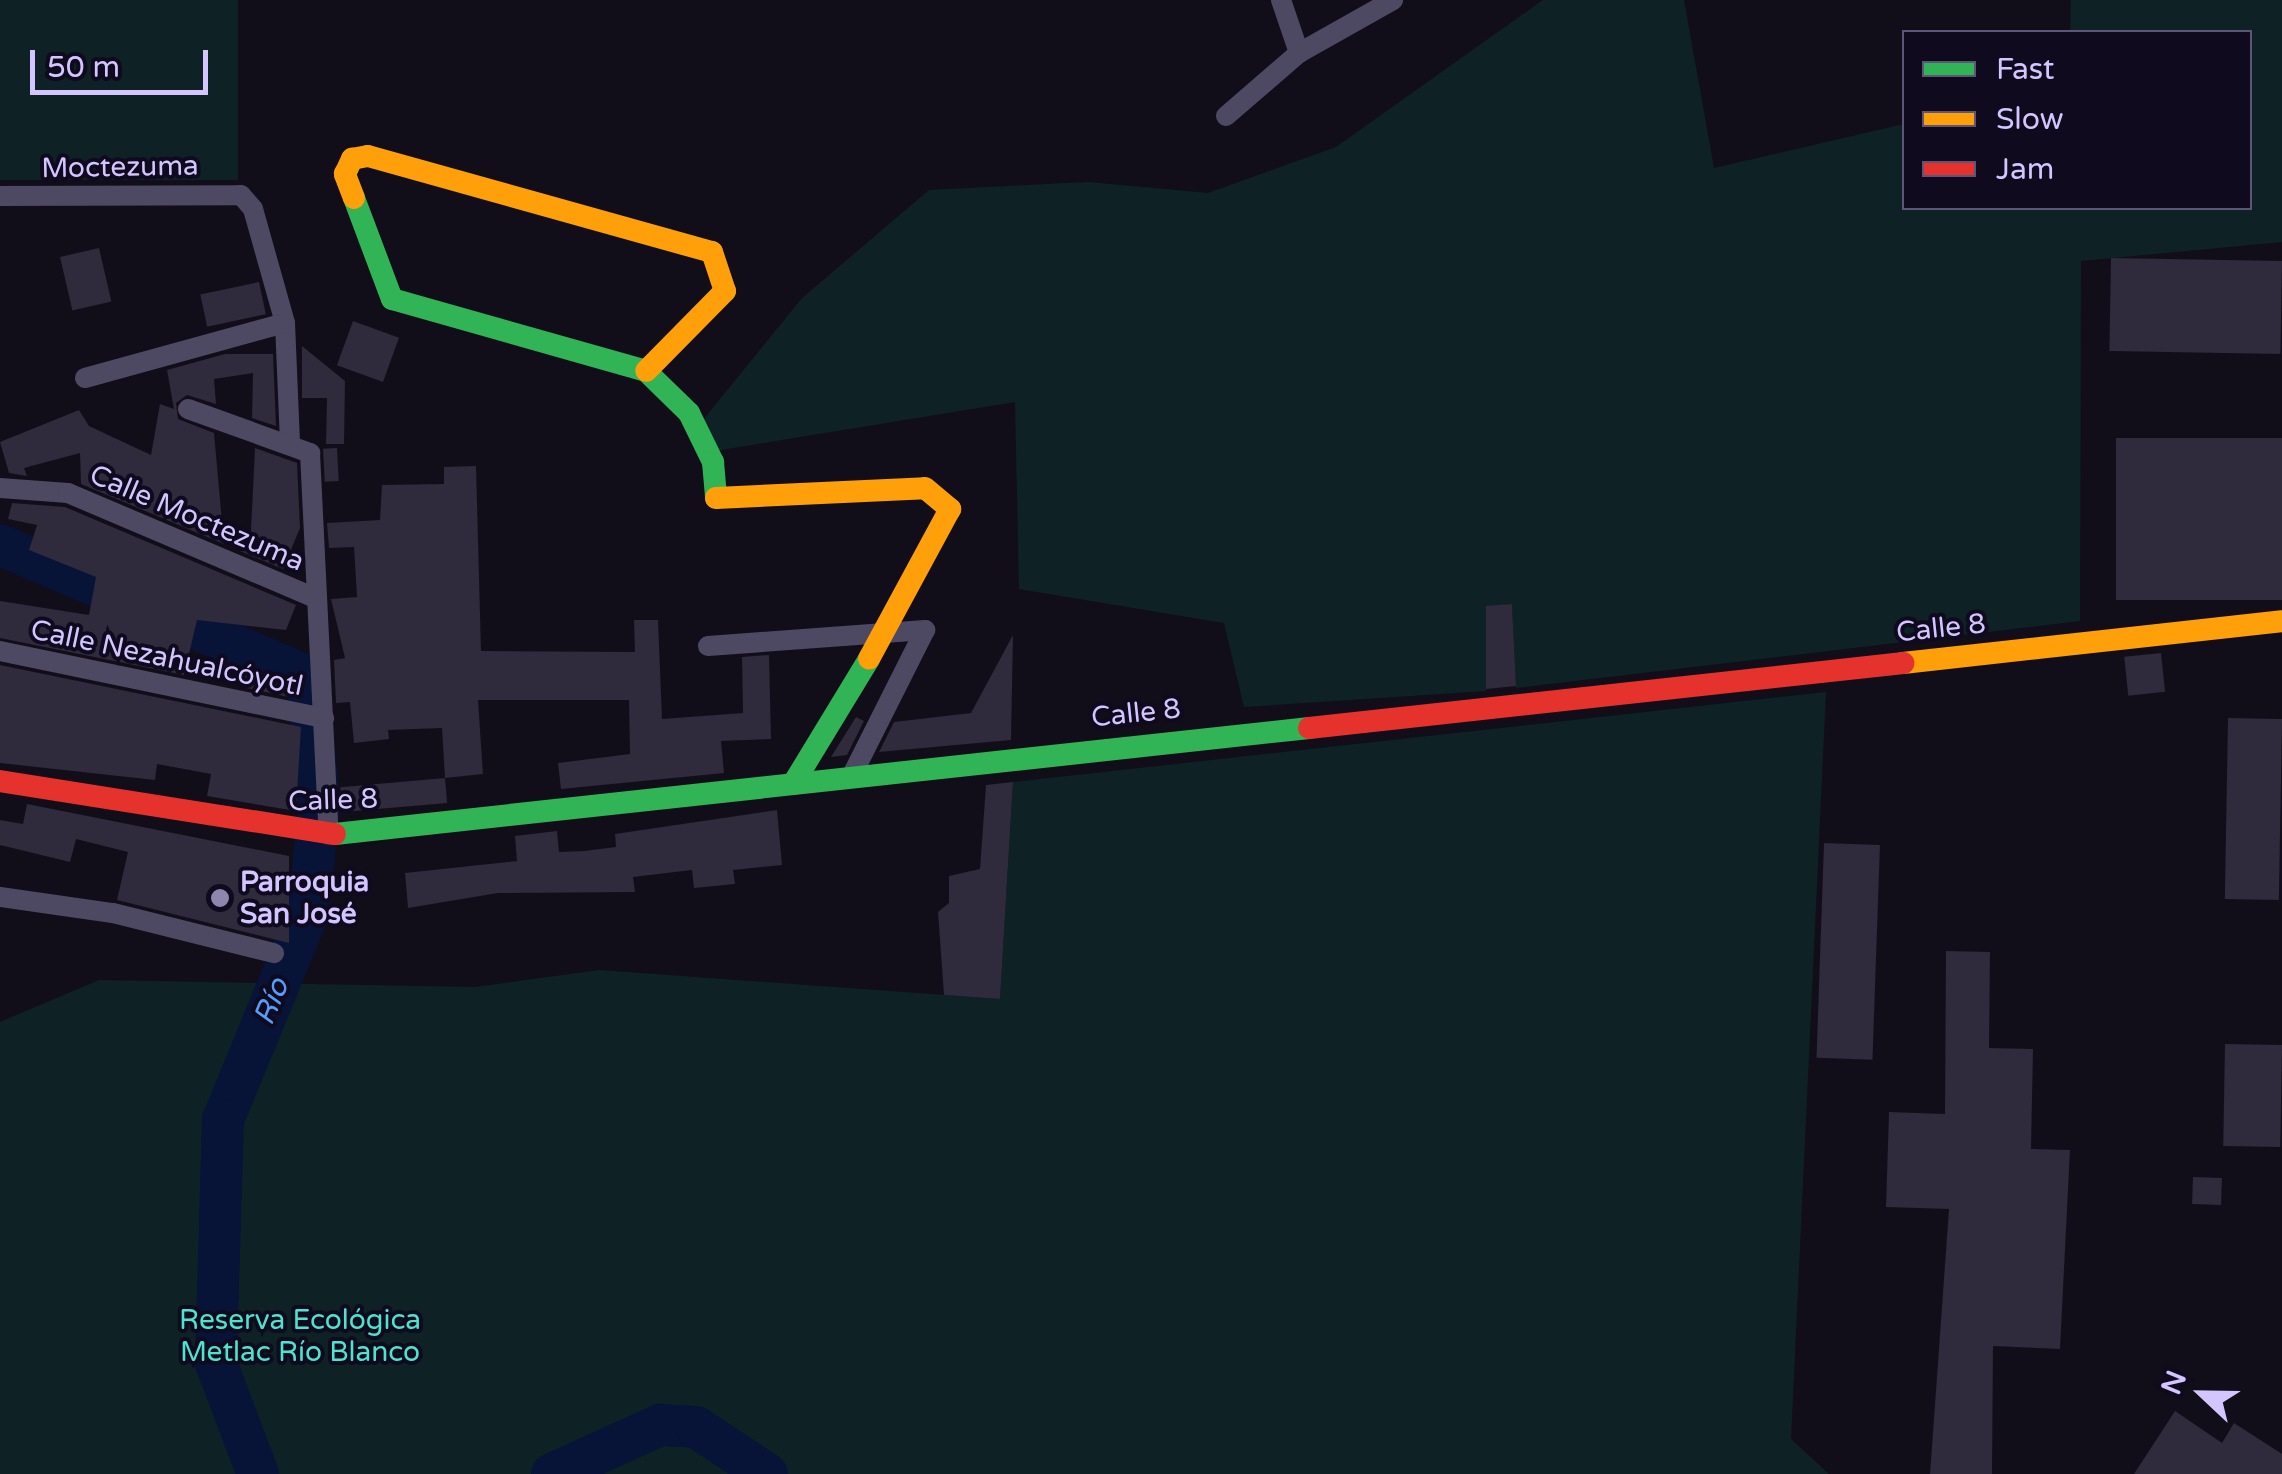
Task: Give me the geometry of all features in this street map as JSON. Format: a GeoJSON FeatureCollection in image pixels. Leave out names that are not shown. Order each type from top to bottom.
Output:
{"type":"FeatureCollection","features":[{"type":"Feature","properties":{"kind":"street"},"geometry":{"type":"LineString","coordinates":[[1281,0],[1299,53]]}},
{"type":"Feature","properties":{"kind":"street"},"geometry":{"type":"LineString","coordinates":[[1226,116],[1299,53],[1393,0]]}},
{"type":"Feature","properties":{"kind":"street"},"geometry":{"type":"LineString","coordinates":[[646,371],[725,291],[725,268],[712,252],[368,156],[352,160],[345,174],[392,300],[646,371],[689,412],[726,507],[925,488],[938,494],[948,526],[792,784]]}},
{"type":"Feature","properties":{"kind":"street","name":"Moctezuma"},"geometry":{"type":"LineString","coordinates":[[0,196],[241,195],[254,208],[285,323]]}},
{"type":"Feature","properties":{"kind":"street"},"geometry":{"type":"LineString","coordinates":[[85,378],[285,323],[290,443],[188,410]]}},
{"type":"Feature","properties":{"kind":"street","name":"Calle Moctezuma"},"geometry":{"type":"LineString","coordinates":[[290,443],[310,453],[312,597],[324,718],[329,835]]}},
{"type":"Feature","properties":{"kind":"street","name":"Calle Moctezuma"},"geometry":{"type":"LineString","coordinates":[[0,488],[68,493],[312,597]]}},
{"type":"Feature","properties":{"kind":"street","name":"Calle 8"},"geometry":{"type":"LineString","coordinates":[[0,782],[289,835],[329,835],[2282,621]]}},
{"type":"Feature","properties":{"kind":"street"},"geometry":{"type":"LineString","coordinates":[[708,646],[925,630],[851,777]]}},
{"type":"Feature","properties":{"kind":"street","name":"Calle Nezahualcóyotl"},"geometry":{"type":"LineString","coordinates":[[0,651],[324,718]]}},
{"type":"Feature","properties":{"kind":"street"},"geometry":{"type":"LineString","coordinates":[[0,898],[112,913],[274,953]]}},
{"type":"Feature","properties":{"kind":"green space"},"geometry":{"type":"Polygon","coordinates":[[[0,0],[238,0],[238,180],[0,180],[0,0]]]}},
{"type":"Feature","properties":{"kind":"green space"},"geometry":{"type":"Polygon","coordinates":[[[1543,0],[1684,0],[1714,168],[1902,124],[1902,210],[2252,210],[2252,30],[2070,30],[2071,0],[2282,0],[2282,242],[2081,261],[2080,621],[1516,688],[1512,604],[1486,607],[1486,691],[1244,707],[1224,623],[1019,589],[1015,402],[715,451],[703,420],[802,298],[929,190],[1088,182],[1208,193],[1336,147],[1543,0]]]}},
{"type":"Feature","properties":{"kind":"green space","name":"Reserva Ecológica Metlac Río Blanco"},"geometry":{"type":"Polygon","coordinates":[[[1826,692],[1791,1439],[1829,1474],[0,1474],[0,1022],[99,980],[475,987],[599,970],[1000,999],[1013,782],[1826,692]]]}},
{"type":"Feature","properties":{"kind":"building"},"geometry":{"type":"Polygon","coordinates":[[[99,248],[111,302],[72,311],[60,257],[99,248]]]}},
{"type":"Feature","properties":{"kind":"building"},"geometry":{"type":"Polygon","coordinates":[[[2111,258],[2282,261],[2280,354],[2109,351],[2111,258]]]}},
{"type":"Feature","properties":{"kind":"building"},"geometry":{"type":"Polygon","coordinates":[[[259,282],[266,314],[207,327],[200,294],[259,282]]]}},
{"type":"Feature","properties":{"kind":"building"},"geometry":{"type":"Polygon","coordinates":[[[353,321],[399,338],[383,382],[337,365],[353,321]]]}},
{"type":"Feature","properties":{"kind":"building"},"geometry":{"type":"Polygon","coordinates":[[[302,346],[345,381],[344,444],[326,444],[327,398],[302,398],[302,346]]]}},
{"type":"Feature","properties":{"kind":"building"},"geometry":{"type":"Polygon","coordinates":[[[225,354],[273,354],[276,426],[252,418],[253,373],[214,379],[216,404],[187,395],[176,403],[178,419],[214,433],[224,544],[81,484],[80,453],[24,468],[27,476],[9,473],[0,442],[79,410],[89,426],[151,455],[160,404],[174,409],[167,370],[225,354]]]}},
{"type":"Feature","properties":{"kind":"building"},"geometry":{"type":"Polygon","coordinates":[[[2116,438],[2282,438],[2282,600],[2116,600],[2116,438]]]}},
{"type":"Feature","properties":{"kind":"building"},"geometry":{"type":"Polygon","coordinates":[[[255,448],[297,463],[300,528],[283,569],[240,551],[250,551],[255,448]]]}},
{"type":"Feature","properties":{"kind":"building"},"geometry":{"type":"Polygon","coordinates":[[[337,448],[339,481],[325,482],[323,449],[337,448]]]}},
{"type":"Feature","properties":{"kind":"building"},"geometry":{"type":"Polygon","coordinates":[[[476,466],[481,651],[635,652],[634,620],[658,620],[662,719],[743,713],[742,657],[769,655],[771,739],[721,741],[724,773],[561,789],[558,763],[630,754],[629,700],[478,700],[483,774],[445,778],[442,728],[388,730],[389,739],[354,743],[350,702],[336,703],[334,660],[345,658],[331,599],[357,597],[354,547],[329,548],[327,523],[380,520],[382,485],[444,484],[444,467],[476,466]]]}},
{"type":"Feature","properties":{"kind":"building"},"geometry":{"type":"Polygon","coordinates":[[[12,503],[65,507],[296,605],[286,630],[197,620],[184,675],[0,638],[0,601],[89,615],[96,577],[29,550],[37,525],[8,519],[12,503]]]}},
{"type":"Feature","properties":{"kind":"building"},"geometry":{"type":"Polygon","coordinates":[[[1512,604],[1516,686],[1486,689],[1486,606],[1512,604]]]}},
{"type":"Feature","properties":{"kind":"building"},"geometry":{"type":"Polygon","coordinates":[[[1013,635],[1011,740],[879,752],[894,722],[971,713],[1013,635]]]}},
{"type":"Feature","properties":{"kind":"building"},"geometry":{"type":"Polygon","coordinates":[[[2161,653],[2165,692],[2128,696],[2124,657],[2161,653]]]}},
{"type":"Feature","properties":{"kind":"building"},"geometry":{"type":"Polygon","coordinates":[[[0,665],[301,727],[296,811],[207,796],[211,774],[157,764],[155,780],[0,763],[0,665]]]}},
{"type":"Feature","properties":{"kind":"building"},"geometry":{"type":"Polygon","coordinates":[[[245,675],[298,689],[298,699],[242,687],[245,675]]]}},
{"type":"Feature","properties":{"kind":"building"},"geometry":{"type":"Polygon","coordinates":[[[856,717],[864,721],[847,755],[831,757],[856,717]]]}},
{"type":"Feature","properties":{"kind":"building"},"geometry":{"type":"Polygon","coordinates":[[[2228,718],[2282,719],[2279,900],[2225,899],[2228,718]]]}},
{"type":"Feature","properties":{"kind":"building"},"geometry":{"type":"Polygon","coordinates":[[[445,778],[447,803],[343,812],[340,787],[445,778]]]}},
{"type":"Feature","properties":{"kind":"building"},"geometry":{"type":"Polygon","coordinates":[[[1013,782],[1000,999],[944,995],[938,912],[949,903],[949,876],[980,869],[986,785],[1013,782]]]}},
{"type":"Feature","properties":{"kind":"building","name":"Parroquia San José"},"geometry":{"type":"Polygon","coordinates":[[[27,804],[289,856],[289,943],[117,900],[128,852],[76,839],[70,862],[0,845],[0,820],[23,824],[27,804]]]}},
{"type":"Feature","properties":{"kind":"building"},"geometry":{"type":"Polygon","coordinates":[[[777,810],[782,865],[733,870],[735,884],[694,888],[692,870],[633,877],[635,892],[498,893],[408,908],[405,873],[517,861],[515,836],[557,831],[559,852],[584,851],[616,847],[615,834],[777,810]]]}},
{"type":"Feature","properties":{"kind":"building"},"geometry":{"type":"Polygon","coordinates":[[[1824,843],[1880,845],[1872,1060],[1816,1058],[1824,843]]]}},
{"type":"Feature","properties":{"kind":"building"},"geometry":{"type":"Polygon","coordinates":[[[1946,951],[1990,952],[1989,1048],[2033,1049],[2031,1149],[2070,1150],[2060,1349],[1993,1346],[1992,1474],[1930,1474],[1949,1209],[1886,1207],[1889,1112],[1945,1114],[1946,951]]]}},
{"type":"Feature","properties":{"kind":"building"},"geometry":{"type":"Polygon","coordinates":[[[2225,1044],[2282,1045],[2280,1147],[2223,1146],[2225,1044]]]}},
{"type":"Feature","properties":{"kind":"building"},"geometry":{"type":"Polygon","coordinates":[[[2193,1177],[2222,1178],[2221,1205],[2192,1204],[2193,1177]]]}},
{"type":"Feature","properties":{"kind":"building"},"geometry":{"type":"Polygon","coordinates":[[[2175,1411],[2222,1443],[2234,1423],[2282,1454],[2282,1474],[2134,1474],[2175,1411]]]}},
{"type":"Feature","properties":{"kind":"waterway","name":"Río"},"geometry":{"type":"LineString","coordinates":[[0,545],[307,676],[319,802],[309,911],[223,1120],[216,1363],[258,1474]]}},
{"type":"Feature","properties":{"kind":"waterway"},"geometry":{"type":"LineString","coordinates":[[552,1474],[660,1425],[696,1427],[767,1474]]}},
{"type":"Feature","properties":{"kind":"traffic: fast"},"geometry":{"type":"LineString","coordinates":[[354,198],[392,299],[646,371],[689,413],[713,462],[716,498]]}},
{"type":"Feature","properties":{"kind":"traffic: fast"},"geometry":{"type":"LineString","coordinates":[[793,784],[869,659]]}},
{"type":"Feature","properties":{"kind":"traffic: fast"},"geometry":{"type":"LineString","coordinates":[[335,834],[1309,728]]}},
{"type":"Feature","properties":{"kind":"traffic: slow"},"geometry":{"type":"LineString","coordinates":[[354,198],[345,174],[352,159],[368,156],[712,252],[725,291],[646,371]]}},
{"type":"Feature","properties":{"kind":"traffic: slow"},"geometry":{"type":"LineString","coordinates":[[716,498],[925,488],[950,509],[869,659]]}},
{"type":"Feature","properties":{"kind":"traffic: slow"},"geometry":{"type":"LineString","coordinates":[[1903,663],[2282,621]]}},
{"type":"Feature","properties":{"kind":"traffic: jam"},"geometry":{"type":"LineString","coordinates":[[1309,728],[1903,663]]}},
{"type":"Feature","properties":{"kind":"traffic: jam"},"geometry":{"type":"LineString","coordinates":[[0,781],[335,834]]}},
{"type":"Feature","properties":{"kind":"place","name":"Parroquia San José"},"geometry":{"type":"Point","coordinates":[220,898]}}]}
